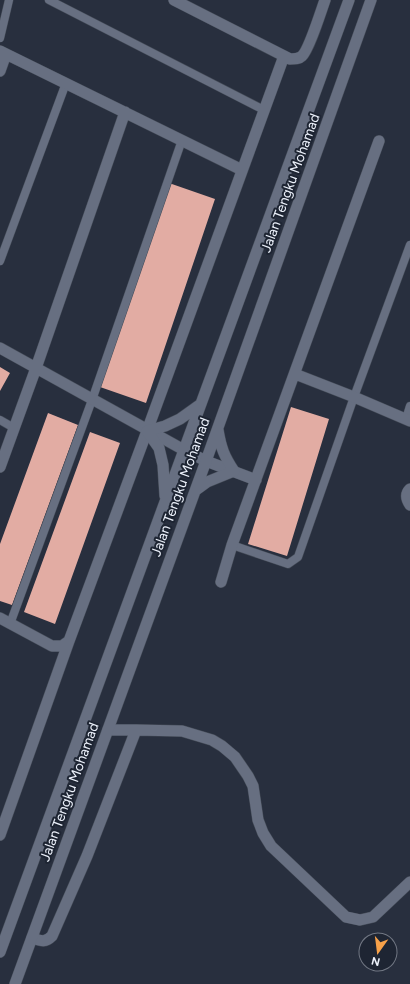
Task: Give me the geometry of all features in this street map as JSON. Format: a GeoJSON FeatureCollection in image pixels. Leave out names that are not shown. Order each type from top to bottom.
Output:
{"type":"FeatureCollection","features":[{"type":"Feature","properties":{"kind":"street"},"geometry":{"type":"LineString","coordinates":[[174,0],[290,59],[297,59],[302,56],[307,48],[325,0]]}},
{"type":"Feature","properties":{"kind":"street","name":"Jalan Tengku Mohamad"},"geometry":{"type":"LineString","coordinates":[[0,952],[349,0]]}},
{"type":"Feature","properties":{"kind":"street","name":"Jalan Tengku Mohamad"},"geometry":{"type":"LineString","coordinates":[[15,984],[196,490],[371,0]]}},
{"type":"Feature","properties":{"kind":"street"},"geometry":{"type":"LineString","coordinates":[[0,71],[3,52],[242,170]]}},
{"type":"Feature","properties":{"kind":"street"},"geometry":{"type":"LineString","coordinates":[[0,835],[69,641],[284,56]]}},
{"type":"Feature","properties":{"kind":"street"},"geometry":{"type":"LineString","coordinates":[[0,467],[125,112]]}},
{"type":"Feature","properties":{"kind":"street"},"geometry":{"type":"LineString","coordinates":[[221,582],[232,545],[379,141]]}},
{"type":"Feature","properties":{"kind":"street"},"geometry":{"type":"LineString","coordinates":[[0,348],[147,431],[206,461],[256,480]]}},
{"type":"Feature","properties":{"kind":"street"},"geometry":{"type":"LineString","coordinates":[[295,374],[408,420]]}},
{"type":"Feature","properties":{"kind":"street"},"geometry":{"type":"LineString","coordinates":[[147,431],[165,426],[180,419],[201,404]]}},
{"type":"Feature","properties":{"kind":"street"},"geometry":{"type":"LineString","coordinates":[[218,428],[220,446],[226,460],[234,472]]}},
{"type":"Feature","properties":{"kind":"street"},"geometry":{"type":"LineString","coordinates":[[147,431],[159,448],[163,465],[166,500]]}},
{"type":"Feature","properties":{"kind":"street"},"geometry":{"type":"LineString","coordinates":[[196,490],[207,482],[234,472]]}},
{"type":"Feature","properties":{"kind":"street"},"geometry":{"type":"LineString","coordinates":[[410,489],[408,490],[406,496],[410,505]]}},
{"type":"Feature","properties":{"kind":"street"},"geometry":{"type":"LineString","coordinates":[[0,618],[52,646],[62,646],[69,641]]}},
{"type":"Feature","properties":{"kind":"street"},"geometry":{"type":"LineString","coordinates":[[108,730],[182,731],[212,740],[222,746],[235,757],[253,786],[258,820],[263,833],[271,846],[346,916],[360,920],[373,917],[410,882]]}},
{"type":"Feature","properties":{"kind":"street"},"geometry":{"type":"LineString","coordinates":[[32,938],[42,941],[48,940],[52,936],[87,856],[136,730]]}},
{"type":"Feature","properties":{"kind":"lane"},"geometry":{"type":"LineString","coordinates":[[0,38],[9,0]]}},
{"type":"Feature","properties":{"kind":"lane"},"geometry":{"type":"LineString","coordinates":[[49,0],[264,110]]}},
{"type":"Feature","properties":{"kind":"lane"},"geometry":{"type":"LineString","coordinates":[[0,261],[66,83]]}},
{"type":"Feature","properties":{"kind":"lane"},"geometry":{"type":"LineString","coordinates":[[10,624],[92,400],[182,140]]}},
{"type":"Feature","properties":{"kind":"lane"},"geometry":{"type":"LineString","coordinates":[[232,545],[288,564],[298,557],[354,397],[410,245]]}},
{"type":"Feature","properties":{"kind":"lane"},"geometry":{"type":"LineString","coordinates":[[408,420],[410,406]]}},
{"type":"Feature","properties":{"kind":"lane"},"geometry":{"type":"LineString","coordinates":[[0,420],[14,428]]}},
{"type":"Feature","properties":{"kind":"building"},"geometry":{"type":"Polygon","coordinates":[[[169,183],[215,199],[146,403],[100,387],[169,183]]]}},
{"type":"Feature","properties":{"kind":"building"},"geometry":{"type":"Polygon","coordinates":[[[0,367],[10,373],[0,391],[0,367]]]}},
{"type":"Feature","properties":{"kind":"building"},"geometry":{"type":"Polygon","coordinates":[[[291,407],[329,419],[287,556],[248,544],[291,407]]]}},
{"type":"Feature","properties":{"kind":"building"},"geometry":{"type":"Polygon","coordinates":[[[48,413],[78,425],[12,605],[0,601],[0,544],[48,413]]]}},
{"type":"Feature","properties":{"kind":"building"},"geometry":{"type":"Polygon","coordinates":[[[90,432],[120,443],[55,624],[24,612],[90,432]]]}}]}
